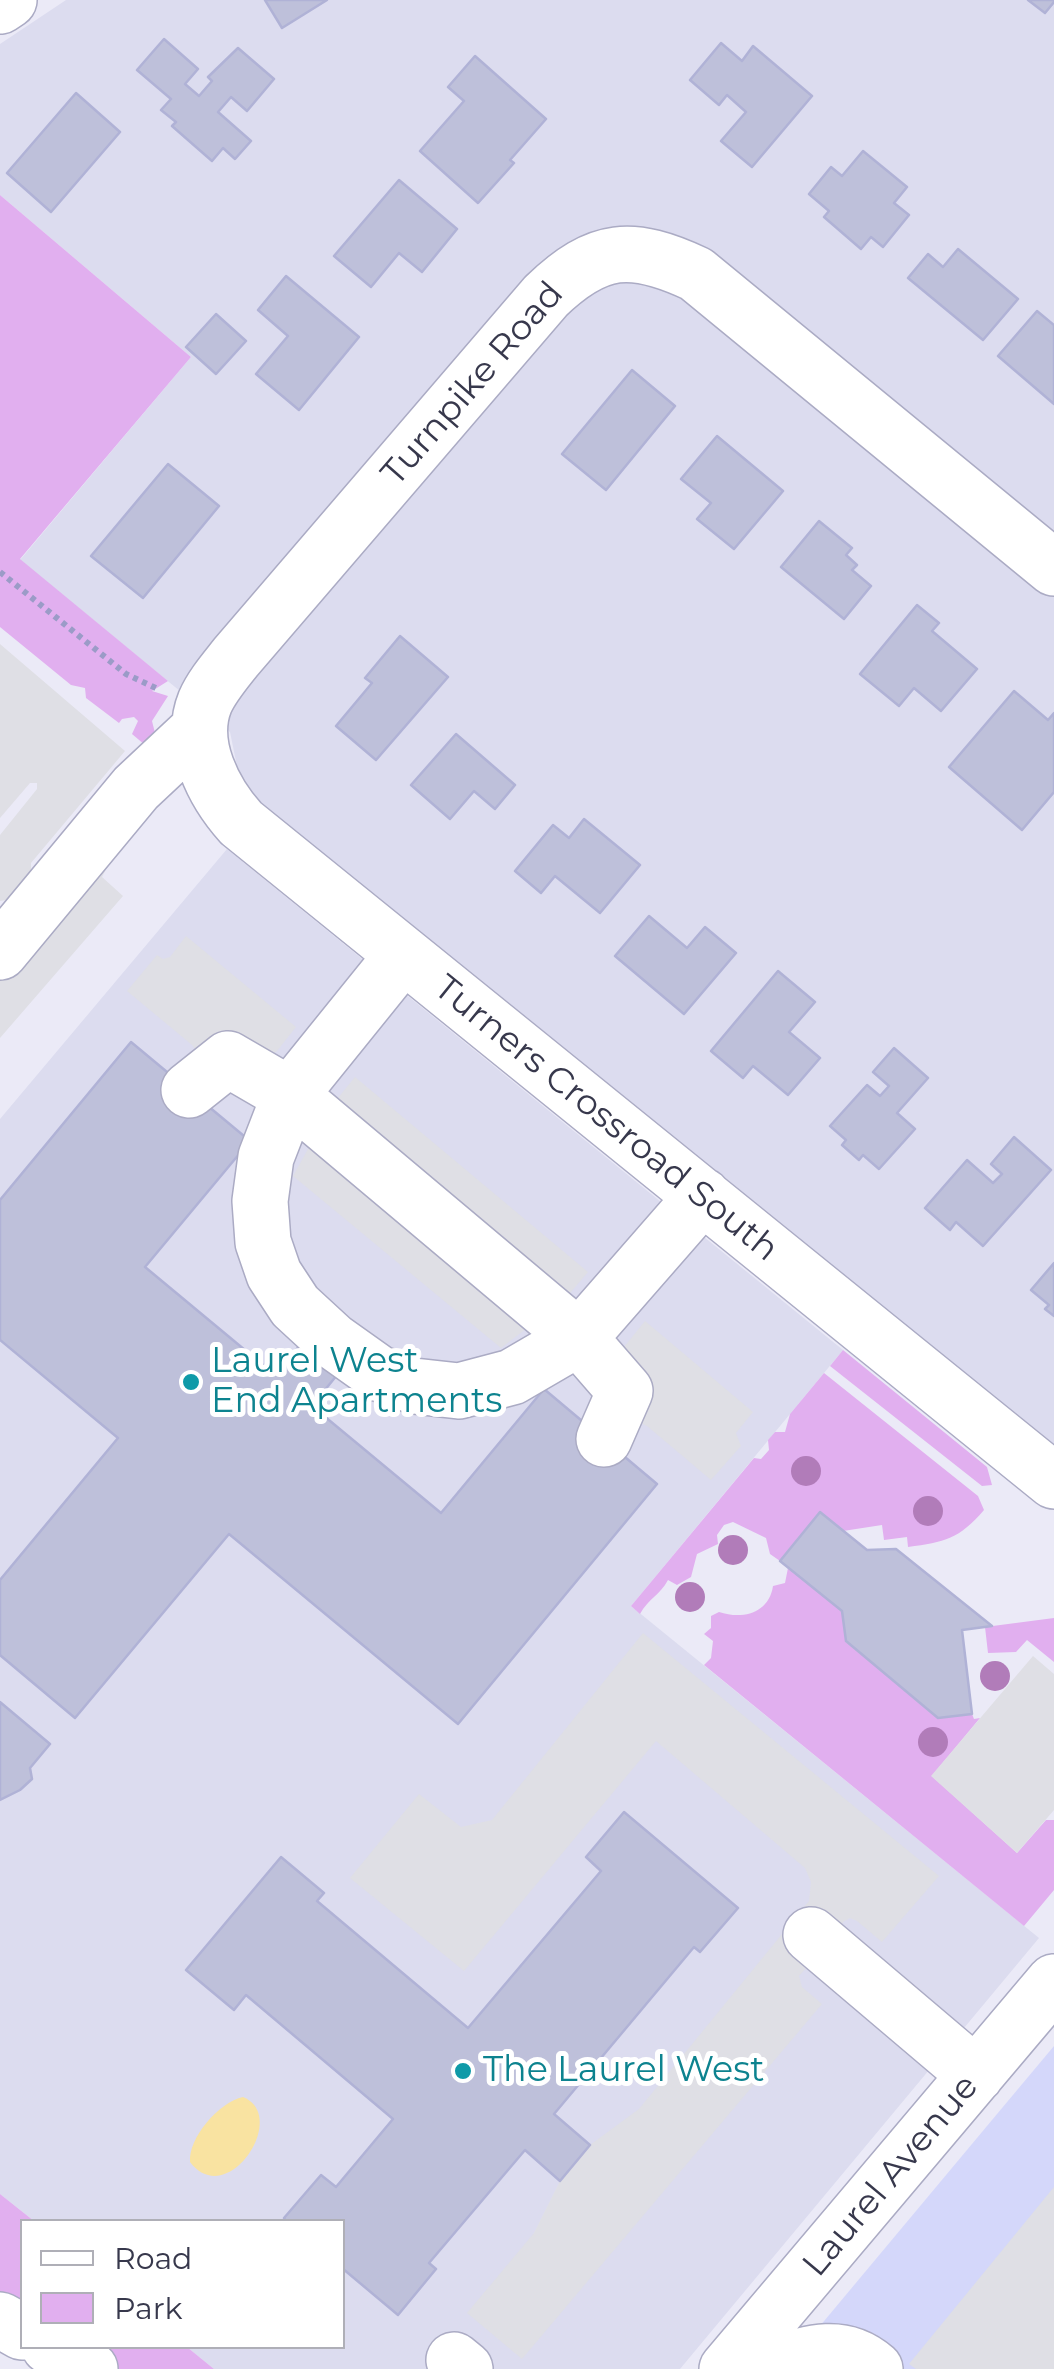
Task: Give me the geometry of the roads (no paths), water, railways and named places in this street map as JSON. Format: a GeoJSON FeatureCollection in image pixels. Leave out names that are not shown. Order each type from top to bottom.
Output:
{"type":"FeatureCollection","features":[{"type":"Feature","properties":{"kind":"street"},"geometry":{"type":"LineString","coordinates":[[0,6],[8,0]]}},
{"type":"Feature","properties":{"kind":"street","name":"Turnpike Road"},"geometry":{"type":"LineString","coordinates":[[182,710],[204,704],[236,657],[546,296],[589,262],[616,254],[640,253],[696,274],[1054,568]]}},
{"type":"Feature","properties":{"kind":"street"},"geometry":{"type":"LineString","coordinates":[[0,952],[136,788],[182,710]]}},
{"type":"Feature","properties":{"kind":"street","name":"Turners Crossroad South"},"geometry":{"type":"LineString","coordinates":[[182,710],[220,800],[241,824],[1054,1482]]}},
{"type":"Feature","properties":{"kind":"street"},"geometry":{"type":"LineString","coordinates":[[403,954],[290,1095],[266,1157],[260,1201],[263,1242],[274,1274],[295,1306],[333,1342],[378,1373],[414,1386],[459,1391],[512,1377],[579,1338],[703,1196]]}},
{"type":"Feature","properties":{"kind":"street"},"geometry":{"type":"LineString","coordinates":[[189,1090],[228,1060],[290,1095],[579,1338],[625,1392],[604,1439]]}},
{"type":"Feature","properties":{"kind":"street"},"geometry":{"type":"LineString","coordinates":[[811,1936],[976,2075]]}},
{"type":"Feature","properties":{"kind":"street","name":"Laurel Avenue"},"geometry":{"type":"LineString","coordinates":[[727,2369],[1054,1982]]}},
{"type":"Feature","properties":{"kind":"street"},"geometry":{"type":"LineString","coordinates":[[54,2349],[90,2369]]}},
{"type":"Feature","properties":{"kind":"street"},"geometry":{"type":"LineString","coordinates":[[758,2369],[822,2349],[866,2361],[876,2369]]}},
{"type":"Feature","properties":{"kind":"place","name":"Laurel West End Apartments"},"geometry":{"type":"Point","coordinates":[191,1382]}},
{"type":"Feature","properties":{"kind":"place","name":"The Laurel West"},"geometry":{"type":"Point","coordinates":[463,2071]}}]}
